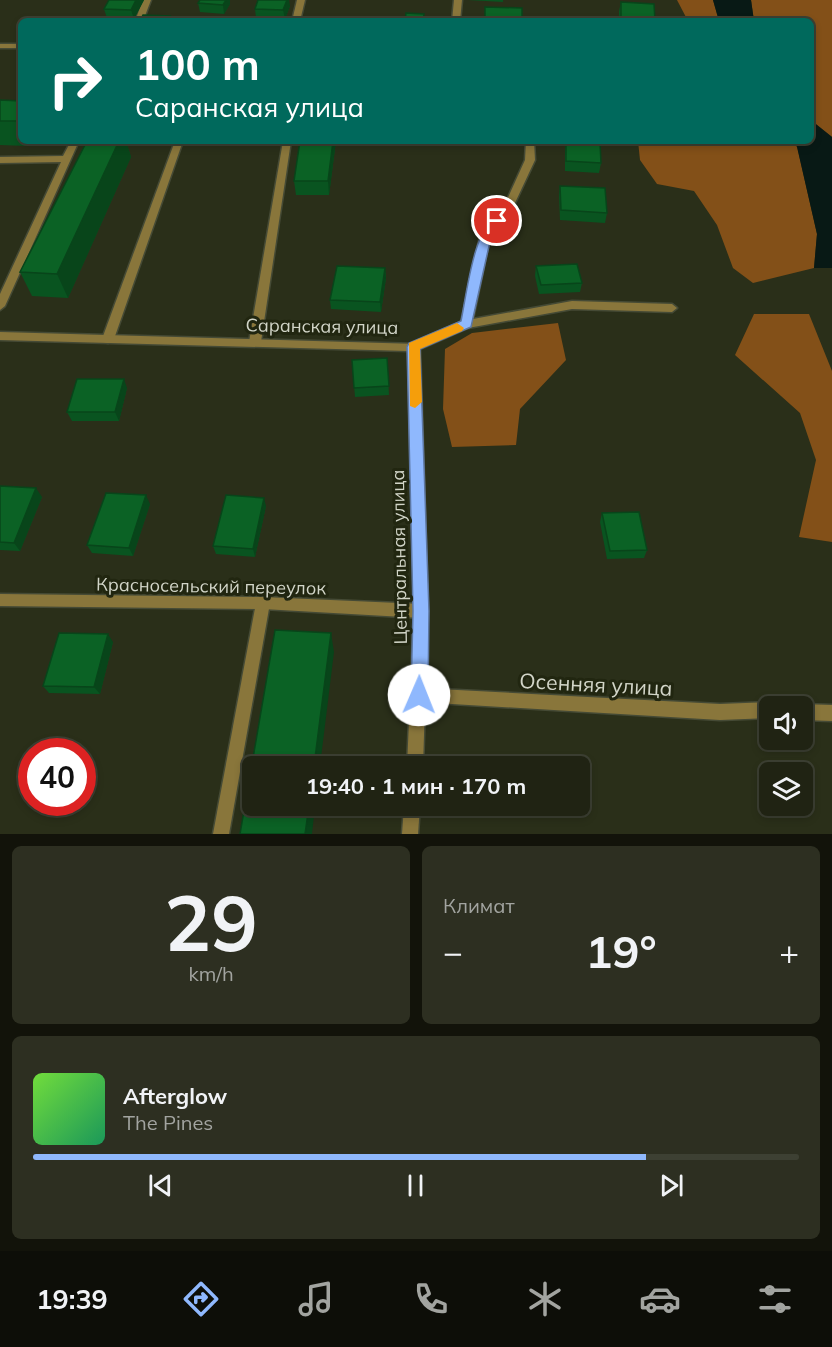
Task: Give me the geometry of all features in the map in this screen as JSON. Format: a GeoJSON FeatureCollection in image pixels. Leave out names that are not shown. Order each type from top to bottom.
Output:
{"type":"FeatureCollection","features":[{"type":"Feature","properties":{"kind":"street"},"geometry":{"type":"LineString","coordinates":[[140,18],[147,0]]}},
{"type":"Feature","properties":{"kind":"street"},"geometry":{"type":"LineString","coordinates":[[297,18],[301,0]]}},
{"type":"Feature","properties":{"kind":"street"},"geometry":{"type":"LineString","coordinates":[[456,18],[458,0]]}},
{"type":"Feature","properties":{"kind":"street"},"geometry":{"type":"LineString","coordinates":[[0,46],[18,46]]}},
{"type":"Feature","properties":{"kind":"street"},"geometry":{"type":"LineString","coordinates":[[0,306],[74,144]]}},
{"type":"Feature","properties":{"kind":"street"},"geometry":{"type":"LineString","coordinates":[[108,339],[178,144]]}},
{"type":"Feature","properties":{"kind":"street"},"geometry":{"type":"LineString","coordinates":[[255,342],[287,144]]}},
{"type":"Feature","properties":{"kind":"street"},"geometry":{"type":"LineString","coordinates":[[466,324],[485,236],[509,205],[530,160],[530,144]]}},
{"type":"Feature","properties":{"kind":"street"},"geometry":{"type":"LineString","coordinates":[[0,160],[67,159]]}},
{"type":"Feature","properties":{"kind":"street","name":"Саранская улица"},"geometry":{"type":"LineString","coordinates":[[0,336],[414,347],[466,324],[572,305],[672,308]]}},
{"type":"Feature","properties":{"kind":"street","name":"Центральная улица"},"geometry":{"type":"LineString","coordinates":[[414,347],[421,611],[416,756]]}},
{"type":"Feature","properties":{"kind":"street","name":"Красносельский переулок"},"geometry":{"type":"LineString","coordinates":[[0,600],[263,603],[421,611]]}},
{"type":"Feature","properties":{"kind":"street"},"geometry":{"type":"LineString","coordinates":[[221,834],[263,603]]}},
{"type":"Feature","properties":{"kind":"street","name":"Осенняя улица"},"geometry":{"type":"LineString","coordinates":[[419,695],[720,712],[759,710]]}},
{"type":"Feature","properties":{"kind":"street"},"geometry":{"type":"LineString","coordinates":[[813,712],[832,713]]}},
{"type":"Feature","properties":{"kind":"street"},"geometry":{"type":"LineString","coordinates":[[411,834],[412,816]]}},
{"type":"Feature","properties":{"kind":"shaded area"},"geometry":{"type":"Polygon","coordinates":[[[677,0],[713,0],[718,18],[686,18],[677,0]]]}},
{"type":"Feature","properties":{"kind":"shaded area"},"geometry":{"type":"Polygon","coordinates":[[[713,0],[751,0],[754,18],[718,18],[713,0]]]}},
{"type":"Feature","properties":{"kind":"shaded area"},"geometry":{"type":"Polygon","coordinates":[[[751,0],[832,0],[832,137],[814,123],[814,18],[754,18],[751,0]]]}},
{"type":"Feature","properties":{"kind":"shaded area"},"geometry":{"type":"Polygon","coordinates":[[[814,123],[832,137],[832,268],[814,268],[817,234],[795,144],[814,144],[814,123]]]}},
{"type":"Feature","properties":{"kind":"shaded area"},"geometry":{"type":"Polygon","coordinates":[[[638,144],[795,144],[817,234],[814,268],[753,283],[733,268],[717,225],[694,191],[657,184],[640,160],[638,144]]]}},
{"type":"Feature","properties":{"kind":"shaded area"},"geometry":{"type":"Polygon","coordinates":[[[754,314],[809,314],[832,371],[832,542],[799,537],[816,460],[800,413],[735,355],[754,314]]]}},
{"type":"Feature","properties":{"kind":"shaded area"},"geometry":{"type":"Polygon","coordinates":[[[558,323],[566,360],[520,409],[516,445],[452,447],[443,409],[445,349],[472,333],[558,323]]]}},
{"type":"Feature","properties":{"kind":"building"},"geometry":{"type":"Polygon","coordinates":[[[109,0],[136,0],[131,10],[104,9],[109,0]]]}},
{"type":"Feature","properties":{"kind":"building"},"geometry":{"type":"Polygon","coordinates":[[[200,0],[226,0],[223,5],[198,3],[200,0]]]}},
{"type":"Feature","properties":{"kind":"building"},"geometry":{"type":"Polygon","coordinates":[[[258,0],[287,0],[283,10],[255,9],[258,0]]]}},
{"type":"Feature","properties":{"kind":"building"},"geometry":{"type":"Polygon","coordinates":[[[621,2],[654,4],[655,18],[621,18],[621,2]]]}},
{"type":"Feature","properties":{"kind":"building"},"geometry":{"type":"Polygon","coordinates":[[[485,7],[522,8],[522,18],[485,18],[485,7]]]}},
{"type":"Feature","properties":{"kind":"building"},"geometry":{"type":"Polygon","coordinates":[[[406,13],[424,14],[423,18],[405,18],[406,13]]]}},
{"type":"Feature","properties":{"kind":"building"},"geometry":{"type":"Polygon","coordinates":[[[143,15],[170,16],[169,18],[142,18],[143,15]]]}},
{"type":"Feature","properties":{"kind":"building"},"geometry":{"type":"Polygon","coordinates":[[[0,100],[18,101],[17,121],[0,121],[0,100]]]}},
{"type":"Feature","properties":{"kind":"building"},"geometry":{"type":"Polygon","coordinates":[[[85,144],[118,144],[57,274],[20,272],[85,144]]]}},
{"type":"Feature","properties":{"kind":"building"},"geometry":{"type":"Polygon","coordinates":[[[300,144],[333,144],[328,181],[294,181],[300,144]]]}},
{"type":"Feature","properties":{"kind":"building"},"geometry":{"type":"Polygon","coordinates":[[[566,144],[600,144],[601,163],[566,161],[566,144]]]}},
{"type":"Feature","properties":{"kind":"building"},"geometry":{"type":"Polygon","coordinates":[[[560,186],[605,188],[607,213],[561,210],[560,186]]]}},
{"type":"Feature","properties":{"kind":"building"},"geometry":{"type":"Polygon","coordinates":[[[577,264],[582,283],[541,285],[536,266],[577,264]]]}},
{"type":"Feature","properties":{"kind":"building"},"geometry":{"type":"Polygon","coordinates":[[[337,266],[385,268],[380,302],[330,300],[337,266]]]}},
{"type":"Feature","properties":{"kind":"building"},"geometry":{"type":"Polygon","coordinates":[[[387,358],[389,386],[354,388],[352,360],[387,358]]]}},
{"type":"Feature","properties":{"kind":"building"},"geometry":{"type":"Polygon","coordinates":[[[77,379],[124,379],[115,412],[67,412],[77,379]]]}},
{"type":"Feature","properties":{"kind":"building"},"geometry":{"type":"Polygon","coordinates":[[[0,486],[36,488],[14,543],[0,542],[0,486]]]}},
{"type":"Feature","properties":{"kind":"building"},"geometry":{"type":"Polygon","coordinates":[[[106,493],[146,495],[129,548],[87,545],[106,493]]]}},
{"type":"Feature","properties":{"kind":"building"},"geometry":{"type":"Polygon","coordinates":[[[226,495],[264,498],[253,549],[213,546],[226,495]]]}},
{"type":"Feature","properties":{"kind":"building"},"geometry":{"type":"Polygon","coordinates":[[[639,512],[647,550],[610,551],[602,513],[639,512]]]}},
{"type":"Feature","properties":{"kind":"building"},"geometry":{"type":"Polygon","coordinates":[[[275,630],[331,633],[315,756],[253,756],[275,630]]]}},
{"type":"Feature","properties":{"kind":"building"},"geometry":{"type":"Polygon","coordinates":[[[59,633],[108,634],[94,687],[43,686],[59,633]]]}},
{"type":"Feature","properties":{"kind":"building"},"geometry":{"type":"Polygon","coordinates":[[[243,816],[308,816],[305,834],[240,834],[243,816]]]}},
{"type":"Feature","properties":{"kind":"slow traffic"},"geometry":{"type":"LineString","coordinates":[[415,402],[414,347],[457,328]]}},
{"type":"Feature","properties":{"kind":"route"},"geometry":{"type":"LineString","coordinates":[[419,695],[421,611],[414,347],[466,324],[485,236],[497,221]]}}]}
